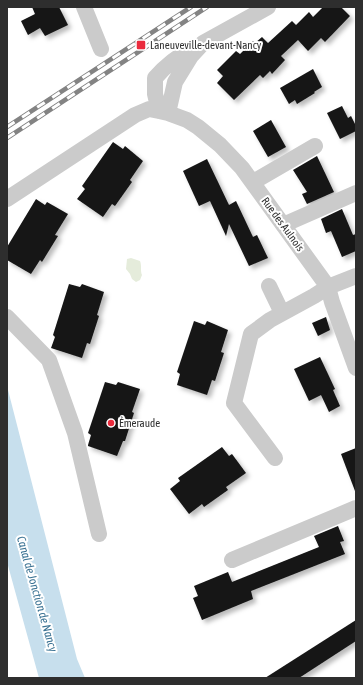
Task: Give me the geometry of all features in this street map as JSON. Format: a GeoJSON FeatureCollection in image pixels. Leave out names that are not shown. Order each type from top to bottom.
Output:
{"type":"FeatureCollection","features":[{"type":"Feature","properties":{"kind":"street"},"geometry":{"type":"LineString","coordinates":[[84,7],[101,49]]}},
{"type":"Feature","properties":{"kind":"street"},"geometry":{"type":"LineString","coordinates":[[164,112],[155,94],[155,78],[164,67],[181,55],[268,7]]}},
{"type":"Feature","properties":{"kind":"street"},"geometry":{"type":"LineString","coordinates":[[7,199],[135,114],[149,109],[164,112]]}},
{"type":"Feature","properties":{"kind":"street","name":"Rue des Aulnois"},"geometry":{"type":"LineString","coordinates":[[164,112],[187,120],[198,127],[220,145],[238,163],[253,182],[328,287],[356,368]]}},
{"type":"Feature","properties":{"kind":"street"},"geometry":{"type":"LineString","coordinates":[[253,182],[315,146]]}},
{"type":"Feature","properties":{"kind":"street"},"geometry":{"type":"LineString","coordinates":[[283,224],[356,193]]}},
{"type":"Feature","properties":{"kind":"street"},"geometry":{"type":"LineString","coordinates":[[275,458],[234,403],[251,334],[270,320],[328,287],[356,276]]}},
{"type":"Feature","properties":{"kind":"street"},"geometry":{"type":"LineString","coordinates":[[269,286],[282,313]]}},
{"type":"Feature","properties":{"kind":"street"},"geometry":{"type":"LineString","coordinates":[[7,317],[49,360],[75,433],[99,534]]}},
{"type":"Feature","properties":{"kind":"street"},"geometry":{"type":"LineString","coordinates":[[232,560],[356,508]]}},
{"type":"Feature","properties":{"kind":"green space"},"geometry":{"type":"Polygon","coordinates":[[[131,258],[140,261],[141,263],[142,275],[140,280],[136,282],[132,279],[126,269],[127,259],[131,258]]]}},
{"type":"Feature","properties":{"kind":"water","name":"Canal de Jonction de Nancy"},"geometry":{"type":"Polygon","coordinates":[[[7,386],[77,659],[85,678],[39,678],[7,562],[7,386]]]}},
{"type":"Feature","properties":{"kind":"building"},"geometry":{"type":"Polygon","coordinates":[[[32,7],[59,7],[68,25],[45,36],[40,28],[28,35],[21,21],[35,14],[32,7]]]}},
{"type":"Feature","properties":{"kind":"building"},"geometry":{"type":"Polygon","coordinates":[[[323,7],[341,7],[350,16],[325,42],[321,38],[308,51],[298,40],[281,56],[285,60],[272,74],[270,71],[263,78],[260,75],[234,100],[217,83],[223,76],[217,70],[236,51],[240,54],[253,41],[255,43],[262,37],[268,43],[292,21],[296,25],[309,12],[313,17],[323,7]]]}},
{"type":"Feature","properties":{"kind":"building"},"geometry":{"type":"Polygon","coordinates":[[[313,69],[322,87],[297,104],[295,100],[289,104],[280,88],[313,69]]]}},
{"type":"Feature","properties":{"kind":"building"},"geometry":{"type":"Polygon","coordinates":[[[342,106],[348,118],[351,116],[356,126],[356,131],[340,139],[327,113],[342,106]]]}},
{"type":"Feature","properties":{"kind":"building"},"geometry":{"type":"Polygon","coordinates":[[[271,120],[286,147],[268,157],[253,131],[271,120]]]}},
{"type":"Feature","properties":{"kind":"building"},"geometry":{"type":"Polygon","coordinates":[[[113,142],[123,149],[125,146],[143,161],[130,180],[132,182],[115,206],[112,204],[103,217],[77,199],[85,189],[82,186],[113,142]]]}},
{"type":"Feature","properties":{"kind":"building"},"geometry":{"type":"Polygon","coordinates":[[[317,156],[334,192],[307,204],[302,194],[307,192],[293,170],[317,156]]]}},
{"type":"Feature","properties":{"kind":"building"},"geometry":{"type":"Polygon","coordinates":[[[207,159],[229,205],[236,201],[253,237],[257,235],[268,258],[249,266],[229,224],[226,236],[210,201],[199,206],[183,171],[207,159]]]}},
{"type":"Feature","properties":{"kind":"building"},"geometry":{"type":"Polygon","coordinates":[[[36,199],[45,205],[47,202],[68,214],[55,235],[58,236],[42,262],[40,260],[31,274],[7,260],[7,247],[36,199]]]}},
{"type":"Feature","properties":{"kind":"building"},"geometry":{"type":"Polygon","coordinates":[[[342,209],[353,235],[356,234],[356,251],[342,257],[331,231],[326,233],[321,219],[342,209]]]}},
{"type":"Feature","properties":{"kind":"building"},"geometry":{"type":"Polygon","coordinates":[[[69,284],[80,287],[82,284],[104,292],[97,315],[99,316],[90,344],[87,343],[82,358],[51,348],[55,337],[53,335],[69,284]]]}},
{"type":"Feature","properties":{"kind":"building"},"geometry":{"type":"Polygon","coordinates":[[[326,317],[330,330],[318,336],[312,323],[326,317]]]}},
{"type":"Feature","properties":{"kind":"building"},"geometry":{"type":"Polygon","coordinates":[[[194,321],[205,325],[207,321],[228,330],[221,352],[224,353],[215,381],[212,380],[207,395],[177,385],[180,374],[177,372],[194,321]]]}},
{"type":"Feature","properties":{"kind":"building"},"geometry":{"type":"Polygon","coordinates":[[[320,357],[335,389],[333,390],[340,406],[329,412],[321,395],[309,401],[294,369],[320,357]]]}},
{"type":"Feature","properties":{"kind":"building","name":"Émeraude"},"geometry":{"type":"Polygon","coordinates":[[[105,382],[116,385],[118,382],[140,389],[132,412],[134,413],[125,441],[123,441],[117,456],[88,446],[91,435],[88,433],[105,382]]]}},
{"type":"Feature","properties":{"kind":"building"},"geometry":{"type":"Polygon","coordinates":[[[222,447],[229,456],[232,454],[246,473],[226,487],[228,490],[204,507],[202,504],[189,514],[170,489],[180,481],[178,478],[222,447]]]}},
{"type":"Feature","properties":{"kind":"building"},"geometry":{"type":"Polygon","coordinates":[[[356,448],[356,491],[355,491],[341,454],[356,448]]]}},
{"type":"Feature","properties":{"kind":"building"},"geometry":{"type":"Polygon","coordinates":[[[338,526],[344,541],[340,542],[345,554],[251,591],[253,599],[202,620],[193,598],[198,596],[194,586],[228,572],[232,582],[319,547],[314,536],[338,526]]]}},
{"type":"Feature","properties":{"kind":"building"},"geometry":{"type":"Polygon","coordinates":[[[356,620],[356,641],[299,678],[265,678],[356,620]]]}},
{"type":"Feature","properties":{"kind":"railway"},"geometry":{"type":"LineString","coordinates":[[7,127],[191,7]]}},
{"type":"Feature","properties":{"kind":"railway"},"geometry":{"type":"LineString","coordinates":[[7,138],[207,7]]}},
{"type":"Feature","properties":{"kind":"place","name":"Laneuveville-devant-Nancy"},"geometry":{"type":"Point","coordinates":[141,45]}},
{"type":"Feature","properties":{"kind":"place","name":"Émeraude"},"geometry":{"type":"Point","coordinates":[111,423]}}]}
